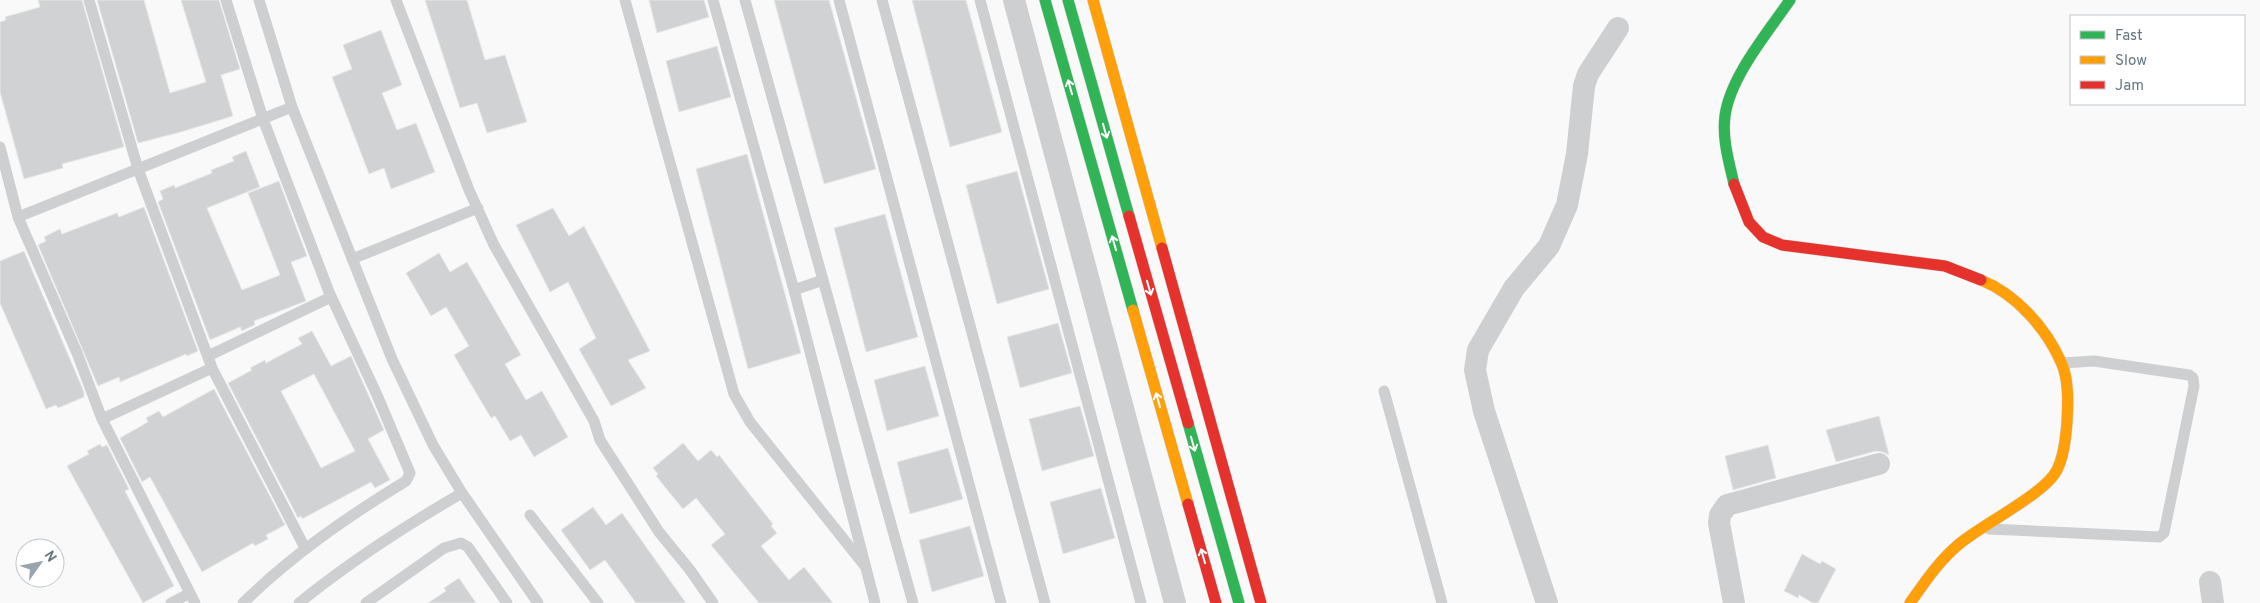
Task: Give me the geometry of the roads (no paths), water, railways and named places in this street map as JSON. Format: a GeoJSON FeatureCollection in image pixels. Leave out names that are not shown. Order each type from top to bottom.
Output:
{"type":"FeatureCollection","features":[{"type":"Feature","properties":{"kind":"street"},"geometry":{"type":"LineString","coordinates":[[1014,0],[1175,603]]}},
{"type":"Feature","properties":{"kind":"street"},"geometry":{"type":"LineString","coordinates":[[1045,0],[1216,603]]}},
{"type":"Feature","properties":{"kind":"street"},"geometry":{"type":"LineString","coordinates":[[1068,0],[1238,603]]}},
{"type":"Feature","properties":{"kind":"street"},"geometry":{"type":"LineString","coordinates":[[1093,0],[1261,603]]}},
{"type":"Feature","properties":{"kind":"street"},"geometry":{"type":"LineString","coordinates":[[1790,0],[1738,76],[1725,115],[1726,142],[1735,190],[1749,222],[1763,237],[1782,245],[1945,266],[1991,284],[2024,310],[2044,333],[2062,363],[2068,399],[2066,436],[2057,470],[2041,487],[1959,544],[1935,567],[1910,603]]}},
{"type":"Feature","properties":{"kind":"street"},"geometry":{"type":"LineString","coordinates":[[1547,603],[1484,411],[1475,370],[1478,350],[1514,288],[1549,246],[1559,226],[1572,184],[1584,86],[1588,74],[1618,28]]}},
{"type":"Feature","properties":{"kind":"street"},"geometry":{"type":"LineString","coordinates":[[1734,603],[1719,523],[1722,509],[1727,505],[1879,464]]}},
{"type":"Feature","properties":{"kind":"lane"},"geometry":{"type":"LineString","coordinates":[[89,0],[138,169],[212,368],[304,548]]}},
{"type":"Feature","properties":{"kind":"lane"},"geometry":{"type":"LineString","coordinates":[[226,0],[263,119],[331,297],[403,452],[410,473],[406,481],[304,548],[243,603]]}},
{"type":"Feature","properties":{"kind":"lane"},"geometry":{"type":"LineString","coordinates":[[259,0],[292,107],[392,359],[433,445],[462,493],[538,603]]}},
{"type":"Feature","properties":{"kind":"lane"},"geometry":{"type":"LineString","coordinates":[[396,0],[494,245],[594,421],[600,440],[659,532],[690,570],[713,603]]}},
{"type":"Feature","properties":{"kind":"lane"},"geometry":{"type":"LineString","coordinates":[[625,0],[734,394],[750,422],[865,566]]}},
{"type":"Feature","properties":{"kind":"lane"},"geometry":{"type":"LineString","coordinates":[[713,0],[794,290],[875,603]]}},
{"type":"Feature","properties":{"kind":"lane"},"geometry":{"type":"LineString","coordinates":[[745,0],[913,603]]}},
{"type":"Feature","properties":{"kind":"lane"},"geometry":{"type":"LineString","coordinates":[[839,0],[1001,603]]}},
{"type":"Feature","properties":{"kind":"lane"},"geometry":{"type":"LineString","coordinates":[[882,0],[1045,603]]}},
{"type":"Feature","properties":{"kind":"lane"},"geometry":{"type":"LineString","coordinates":[[980,0],[1141,603]]}},
{"type":"Feature","properties":{"kind":"lane"},"geometry":{"type":"LineString","coordinates":[[18,217],[292,107]]}},
{"type":"Feature","properties":{"kind":"lane"},"geometry":{"type":"LineString","coordinates":[[0,147],[18,217],[77,353],[102,419],[192,598],[171,603]]}},
{"type":"Feature","properties":{"kind":"lane"},"geometry":{"type":"LineString","coordinates":[[352,259],[478,208]]}},
{"type":"Feature","properties":{"kind":"lane"},"geometry":{"type":"LineString","coordinates":[[794,290],[823,280]]}},
{"type":"Feature","properties":{"kind":"lane"},"geometry":{"type":"LineString","coordinates":[[208,356],[331,297]]}},
{"type":"Feature","properties":{"kind":"lane"},"geometry":{"type":"LineString","coordinates":[[1982,528],[2159,537],[2164,533],[2194,386],[2193,378],[2188,375],[2094,361],[2062,363]]}},
{"type":"Feature","properties":{"kind":"lane"},"geometry":{"type":"LineString","coordinates":[[102,419],[212,368]]}},
{"type":"Feature","properties":{"kind":"lane"},"geometry":{"type":"LineString","coordinates":[[1384,392],[1442,603]]}},
{"type":"Feature","properties":{"kind":"lane"},"geometry":{"type":"LineString","coordinates":[[299,603],[326,581],[397,531],[462,493]]}},
{"type":"Feature","properties":{"kind":"lane"},"geometry":{"type":"LineString","coordinates":[[530,515],[598,603]]}},
{"type":"Feature","properties":{"kind":"lane"},"geometry":{"type":"LineString","coordinates":[[366,603],[444,548],[454,543],[462,543],[468,547],[507,603]]}}]}
